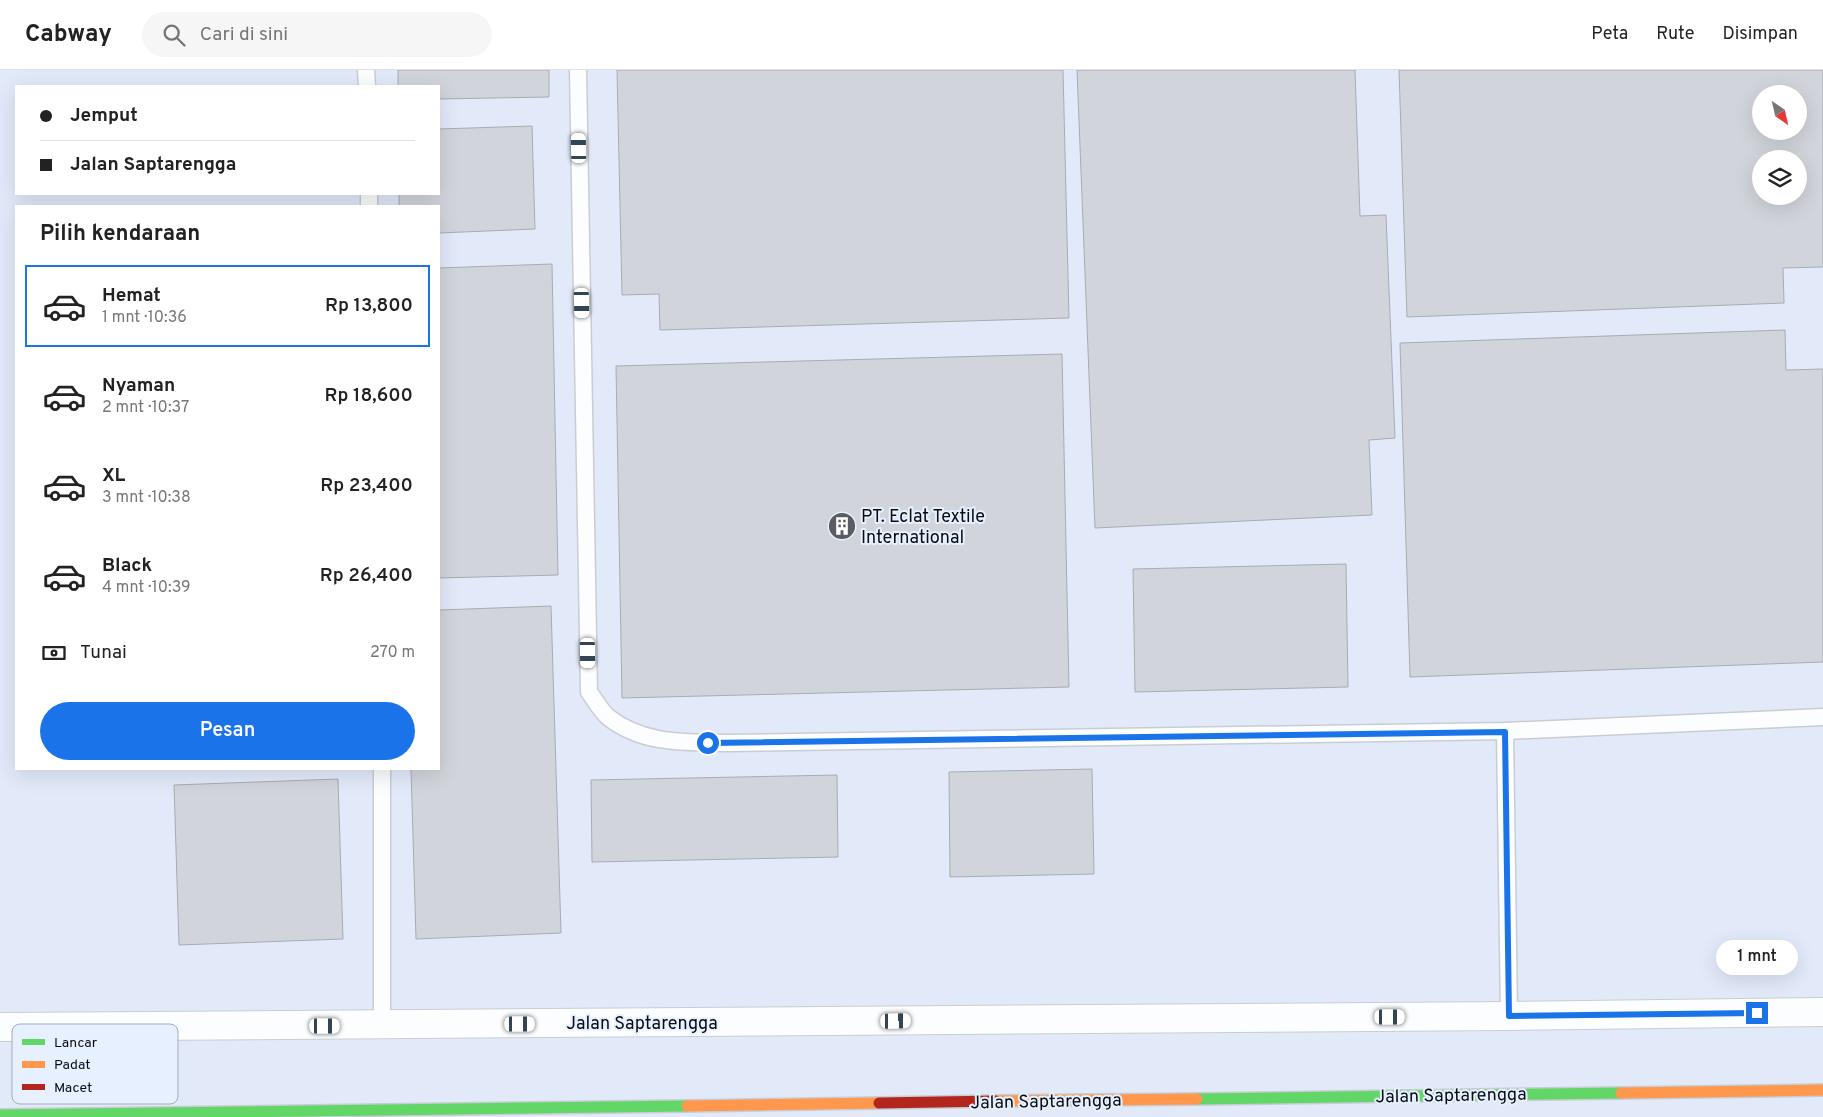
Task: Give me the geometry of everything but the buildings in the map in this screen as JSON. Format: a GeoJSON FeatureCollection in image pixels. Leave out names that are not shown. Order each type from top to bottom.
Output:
{"type":"FeatureCollection","features":[{"type":"Feature","properties":{"kind":"street","name":"Jalan Saptarengga"},"geometry":{"type":"LineString","coordinates":[[178,1026],[1823,1012]]}},
{"type":"Feature","properties":{"kind":"street","name":"Jalan Saptarengga"},"geometry":{"type":"LineString","coordinates":[[0,1115],[1823,1090]]}},
{"type":"Feature","properties":{"kind":"lane"},"geometry":{"type":"LineString","coordinates":[[366,70],[367,85]]}},
{"type":"Feature","properties":{"kind":"lane"},"geometry":{"type":"LineString","coordinates":[[578,70],[589,692],[607,716],[639,735],[668,741],[728,743],[1505,732],[1823,716]]}},
{"type":"Feature","properties":{"kind":"lane"},"geometry":{"type":"LineString","coordinates":[[1505,732],[1509,1016]]}},
{"type":"Feature","properties":{"kind":"lane"},"geometry":{"type":"LineString","coordinates":[[382,770],[382,1025]]}},
{"type":"Feature","properties":{"kind":"shaded area"},"geometry":{"type":"Polygon","coordinates":[[[0,70],[1823,70],[1823,1117],[0,1117],[0,70]]]}},
{"type":"Feature","properties":{"kind":"traffic: fast"},"geometry":{"type":"LineString","coordinates":[[1197,1099],[1621,1093]]}},
{"type":"Feature","properties":{"kind":"traffic: fast"},"geometry":{"type":"LineString","coordinates":[[0,1115],[687,1106]]}},
{"type":"Feature","properties":{"kind":"traffic: slow"},"geometry":{"type":"LineString","coordinates":[[1621,1093],[1823,1090]]}},
{"type":"Feature","properties":{"kind":"traffic: slow"},"geometry":{"type":"LineString","coordinates":[[996,1101],[1197,1099]]}},
{"type":"Feature","properties":{"kind":"traffic: slow"},"geometry":{"type":"LineString","coordinates":[[687,1106],[879,1103]]}},
{"type":"Feature","properties":{"kind":"traffic: jam"},"geometry":{"type":"LineString","coordinates":[[879,1103],[996,1101]]}},
{"type":"Feature","properties":{"kind":"place","name":"PT. Eclat Textile International"},"geometry":{"type":"Point","coordinates":[842,526]}},
{"type":"Feature","properties":{"kind":"route"},"geometry":{"type":"LineString","coordinates":[[708,743],[1505,732],[1509,1016],[1757,1013]]}}]}
